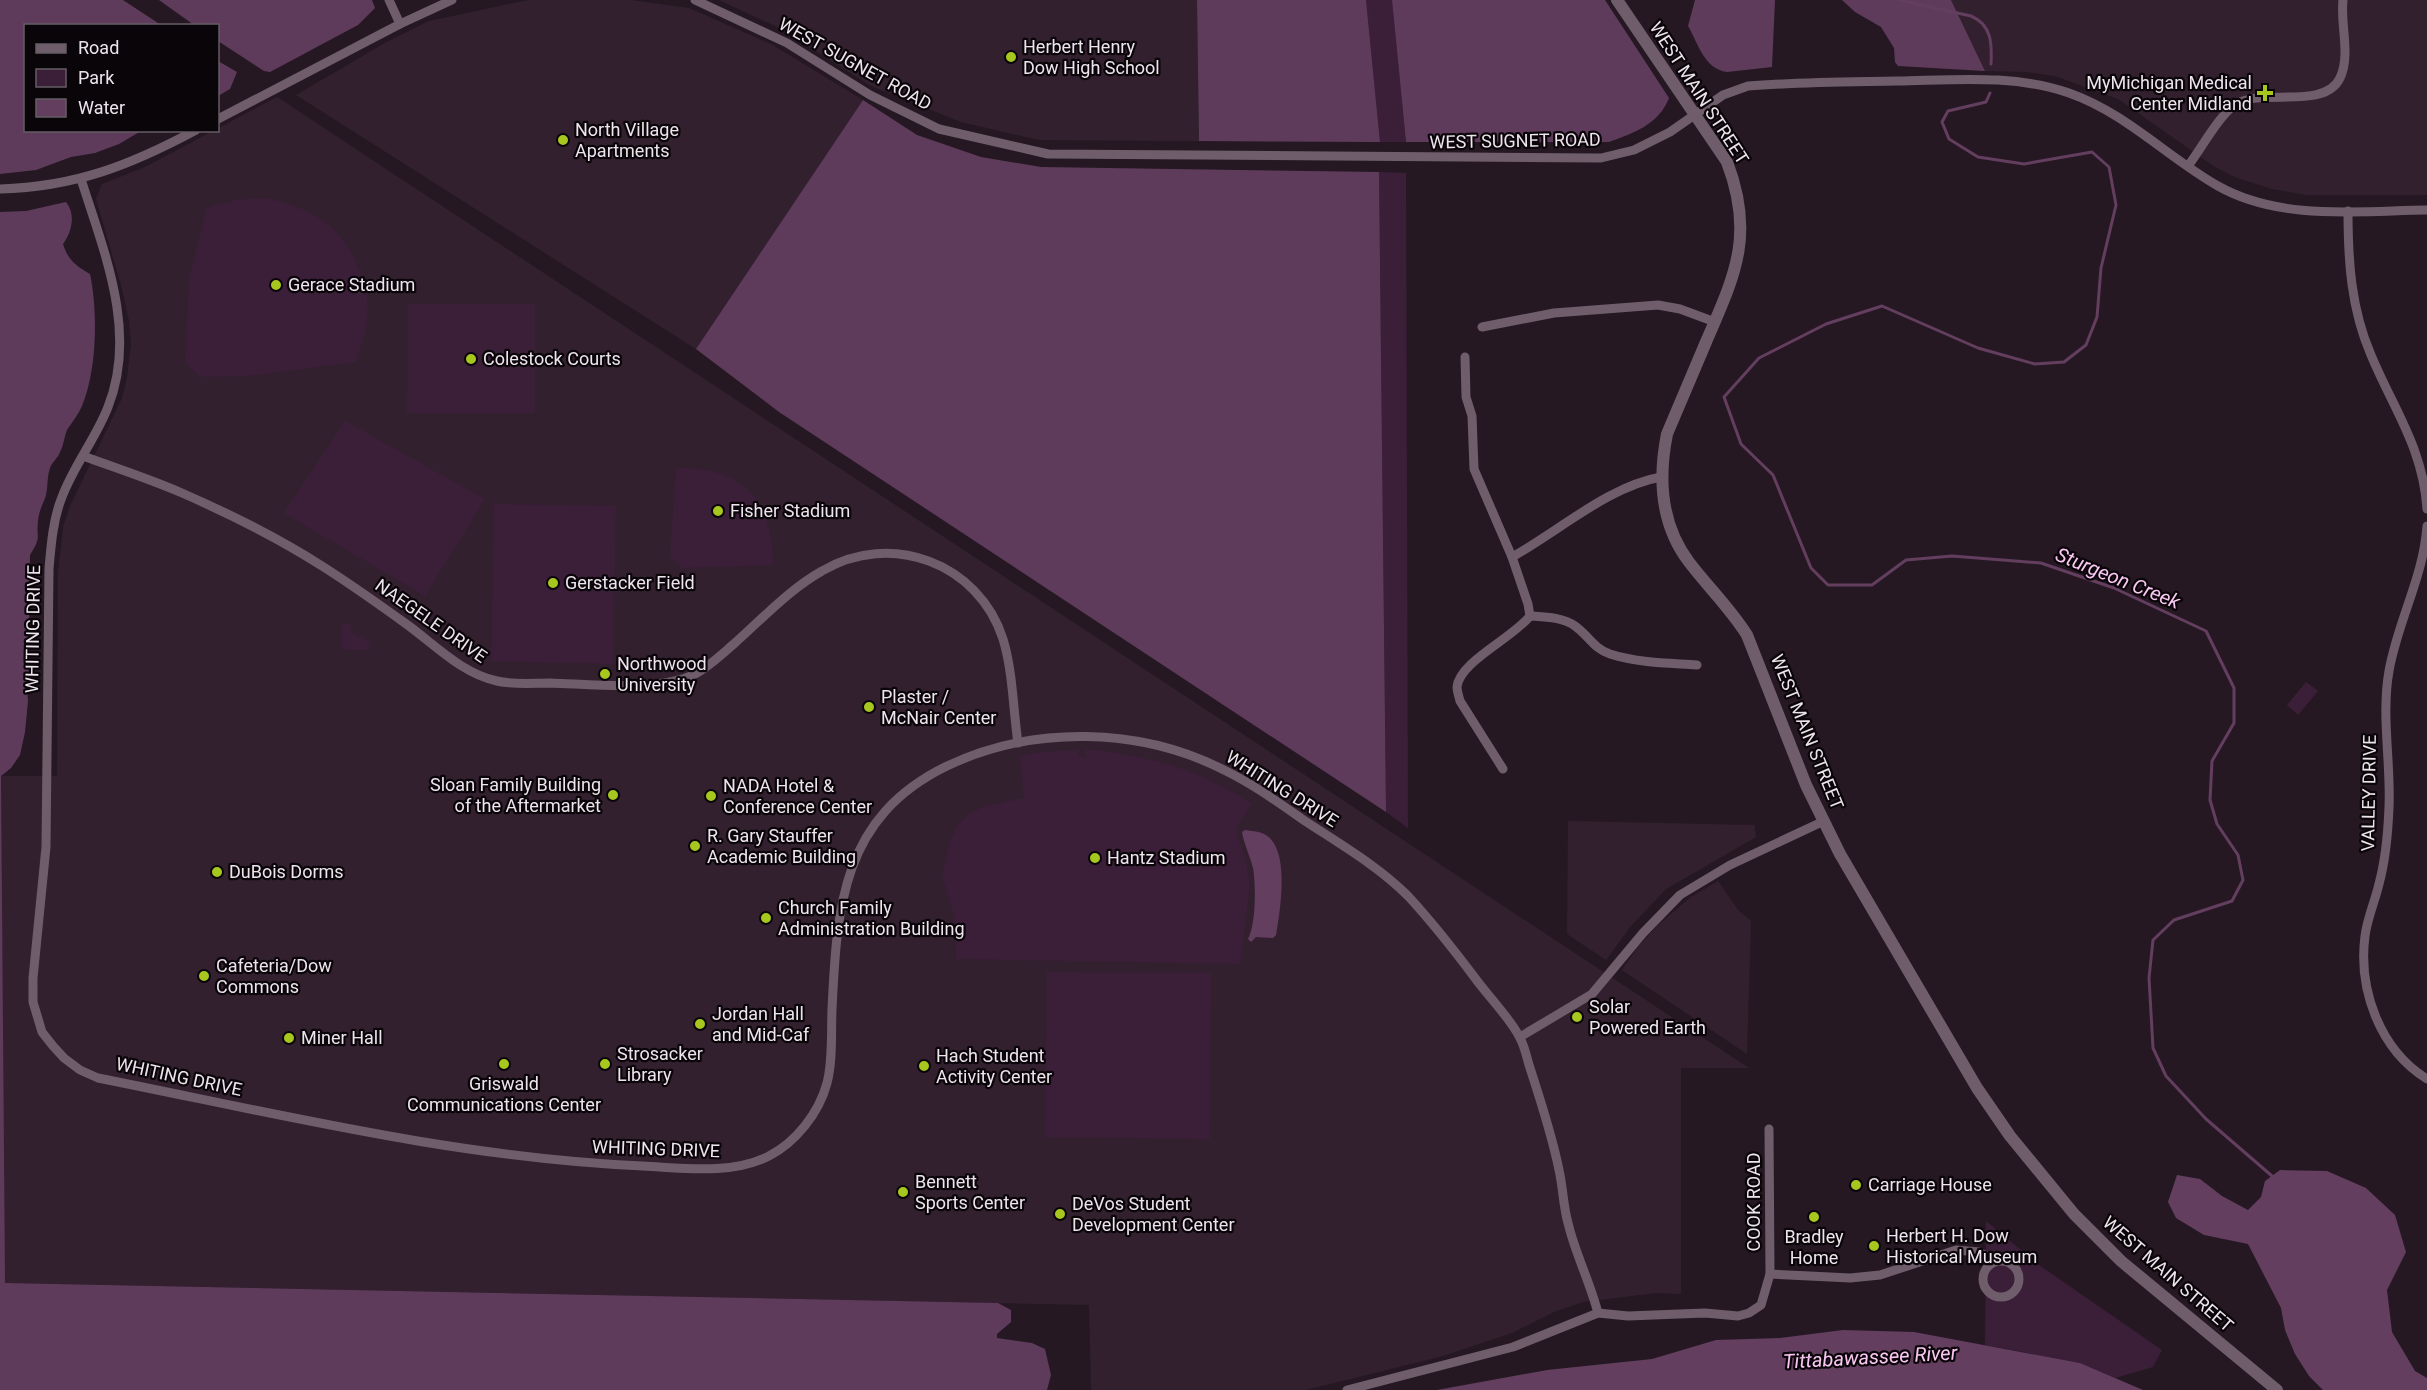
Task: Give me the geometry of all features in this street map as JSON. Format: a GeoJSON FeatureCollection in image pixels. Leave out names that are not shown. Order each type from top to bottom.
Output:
{"type":"FeatureCollection","features":[{"type":"Feature","properties":{"kind":"street"},"geometry":{"type":"LineString","coordinates":[[389,0],[400,24]]}},
{"type":"Feature","properties":{"kind":"street"},"geometry":{"type":"LineString","coordinates":[[219,118],[400,24],[452,0]]}},
{"type":"Feature","properties":{"kind":"street","name":"WEST SUGNET ROAD"},"geometry":{"type":"LineString","coordinates":[[695,0],[787,43],[870,95],[939,129],[1048,154],[1601,158],[1634,150],[1670,132],[1723,95],[1748,86],[1883,81],[2010,81],[2048,88],[2090,102],[2140,131],[2219,186],[2253,200],[2293,209],[2427,210]]}},
{"type":"Feature","properties":{"kind":"street","name":"WEST MAIN STREET"},"geometry":{"type":"LineString","coordinates":[[1617,0],[1727,162],[1740,211],[1741,230],[1737,266],[1731,285],[1667,434],[1661,477],[1666,517],[1676,541],[1688,561],[1735,616],[1747,635],[1806,785],[1840,854],[1977,1088],[2033,1166],[2090,1232],[2121,1261],[2277,1390]]}},
{"type":"Feature","properties":{"kind":"street"},"geometry":{"type":"LineString","coordinates":[[2188,166],[2220,122],[2238,103],[2249,99],[2319,94],[2337,84],[2344,61],[2343,0]]}},
{"type":"Feature","properties":{"kind":"street"},"geometry":{"type":"LineString","coordinates":[[0,189],[23,188],[81,179],[129,164],[192,132]]}},
{"type":"Feature","properties":{"kind":"street","name":"WHITING DRIVE"},"geometry":{"type":"LineString","coordinates":[[81,179],[119,313],[121,343],[118,372],[110,404],[61,498],[51,547],[46,848],[33,978],[33,1002],[42,1032],[64,1058],[80,1070],[98,1078],[406,1140],[499,1155],[582,1163],[676,1167],[723,1168],[748,1164],[771,1155],[800,1131],[816,1110],[827,1082],[836,935],[842,898],[853,864],[873,826],[886,808],[926,777],[971,756],[1018,743],[1075,736],[1134,740],[1195,757],[1257,789],[1358,857],[1407,895],[1447,941],[1520,1037],[1546,1117],[1559,1170],[1568,1222],[1598,1313]]}},
{"type":"Feature","properties":{"kind":"street"},"geometry":{"type":"LineString","coordinates":[[2349,211],[2349,268],[2361,327],[2370,354],[2416,451],[2426,488],[2427,509]]}},
{"type":"Feature","properties":{"kind":"street"},"geometry":{"type":"LineString","coordinates":[[1482,327],[1554,313],[1658,305],[1680,309],[1715,321]]}},
{"type":"Feature","properties":{"kind":"street"},"geometry":{"type":"LineString","coordinates":[[1465,357],[1467,397],[1472,416],[1474,469],[1512,557],[1530,616],[1522,627],[1468,666],[1461,675],[1457,688],[1460,701],[1503,769]]}},
{"type":"Feature","properties":{"kind":"street","name":"NAEGELE DRIVE"},"geometry":{"type":"LineString","coordinates":[[83,456],[182,493],[248,524],[362,592],[469,671],[499,682],[667,683],[694,675],[717,659],[798,587],[824,569],[854,558],[879,554],[902,554],[930,560],[962,578],[993,618],[1002,637],[1008,659],[1018,743]]}},
{"type":"Feature","properties":{"kind":"street"},"geometry":{"type":"LineString","coordinates":[[1512,557],[1616,492],[1633,484],[1661,477]]}},
{"type":"Feature","properties":{"kind":"street","name":"VALLEY DRIVE"},"geometry":{"type":"LineString","coordinates":[[2427,526],[2422,565],[2398,634],[2386,690],[2389,805],[2386,848],[2365,936],[2365,966],[2367,991],[2383,1031],[2395,1051],[2415,1072],[2427,1079]]}},
{"type":"Feature","properties":{"kind":"street"},"geometry":{"type":"LineString","coordinates":[[1530,616],[1557,618],[1575,626],[1592,644],[1609,654],[1651,662],[1698,665]]}},
{"type":"Feature","properties":{"kind":"street"},"geometry":{"type":"LineString","coordinates":[[1520,1037],[1592,994],[1643,933],[1680,895],[1737,861],[1824,821]]}},
{"type":"Feature","properties":{"kind":"street","name":"COOK ROAD"},"geometry":{"type":"LineString","coordinates":[[1598,1313],[1628,1316],[1705,1313],[1738,1316],[1749,1313],[1761,1305],[1770,1274],[1769,1129]]}},
{"type":"Feature","properties":{"kind":"street"},"geometry":{"type":"LineString","coordinates":[[1770,1274],[1850,1278],[1880,1275],[1956,1250],[1979,1252],[1996,1262]]}},
{"type":"Feature","properties":{"kind":"street"},"geometry":{"type":"LineString","coordinates":[[1347,1390],[1513,1347],[1598,1313]]}},
{"type":"Feature","properties":{"kind":"shaded area"},"geometry":{"type":"Polygon","coordinates":[[[0,0],[123,0],[159,24],[24,24],[24,132],[139,132],[119,144],[95,153],[71,157],[36,170],[0,174],[0,0]]]}},
{"type":"Feature","properties":{"kind":"shaded area"},"geometry":{"type":"Polygon","coordinates":[[[159,0],[372,0],[375,8],[358,25],[270,72],[264,71],[219,42],[219,24],[193,24],[159,0]]]}},
{"type":"Feature","properties":{"kind":"shaded area"},"geometry":{"type":"Polygon","coordinates":[[[528,0],[631,0],[689,8],[771,44],[863,100],[696,349],[296,95],[385,43],[429,21],[528,0]]]}},
{"type":"Feature","properties":{"kind":"shaded area","name":"Herbert Henry Dow High School"},"geometry":{"type":"Polygon","coordinates":[[[719,0],[1197,0],[1199,141],[1039,140],[961,122],[871,86],[779,28],[719,0]]]}},
{"type":"Feature","properties":{"kind":"shaded area"},"geometry":{"type":"Polygon","coordinates":[[[1197,0],[1366,0],[1380,142],[1199,141],[1197,0]]]}},
{"type":"Feature","properties":{"kind":"shaded area"},"geometry":{"type":"Polygon","coordinates":[[[1392,0],[1605,0],[1669,98],[1665,107],[1652,121],[1636,131],[1609,142],[1406,142],[1392,0]]]}},
{"type":"Feature","properties":{"kind":"shaded area"},"geometry":{"type":"Polygon","coordinates":[[[1695,0],[1775,0],[1772,67],[1727,72],[1719,70],[1707,61],[1688,26],[1695,0]]]}},
{"type":"Feature","properties":{"kind":"shaded area"},"geometry":{"type":"Polygon","coordinates":[[[1842,0],[1951,0],[1985,71],[1898,66],[1895,62],[1894,48],[1881,27],[1855,12],[1842,0]]]}},
{"type":"Feature","properties":{"kind":"shaded area","name":"MyMichigan Medical Center Midland"},"geometry":{"type":"Polygon","coordinates":[[[1951,0],[2427,0],[2427,195],[2307,195],[2272,189],[2237,178],[2215,167],[2118,99],[2055,76],[2026,72],[1985,71],[1951,0]]]}},
{"type":"Feature","properties":{"kind":"shaded area"},"geometry":{"type":"Polygon","coordinates":[[[219,62],[237,72],[230,89],[219,95],[219,62]]]}},
{"type":"Feature","properties":{"kind":"shaded area","name":"Northwood University"},"geometry":{"type":"Polygon","coordinates":[[[277,97],[1749,1068],[1681,1068],[1681,1294],[1656,1293],[1583,1302],[1554,1312],[1512,1333],[1443,1356],[1306,1390],[1091,1390],[1089,1305],[4,1283],[1,776],[57,776],[58,573],[63,527],[70,506],[122,398],[131,343],[121,285],[96,199],[102,184],[145,167],[211,132],[219,132],[219,128],[277,97]]]}},
{"type":"Feature","properties":{"kind":"shaded area"},"geometry":{"type":"Polygon","coordinates":[[[863,100],[917,135],[981,157],[1041,167],[1379,172],[1386,812],[779,412],[696,349],[863,100]]]}},
{"type":"Feature","properties":{"kind":"shaded area"},"geometry":{"type":"Polygon","coordinates":[[[66,202],[71,212],[72,223],[63,244],[73,262],[90,274],[93,289],[95,341],[87,392],[67,430],[59,454],[50,468],[46,495],[40,510],[37,541],[30,555],[31,674],[27,689],[25,732],[20,755],[11,768],[1,776],[5,1283],[998,1303],[1011,1310],[1011,1322],[997,1334],[997,1338],[1032,1343],[1045,1349],[1051,1375],[1047,1390],[0,1390],[0,212],[26,211],[66,202]]]}},
{"type":"Feature","properties":{"kind":"shaded area"},"geometry":{"type":"Polygon","coordinates":[[[1568,821],[1754,825],[1756,837],[1666,889],[1630,927],[1606,960],[1567,934],[1568,821]]]}},
{"type":"Feature","properties":{"kind":"shaded area"},"geometry":{"type":"Polygon","coordinates":[[[1718,881],[1738,910],[1751,921],[1747,1054],[1622,970],[1637,948],[1657,926],[1691,897],[1718,881]]]}},
{"type":"Feature","properties":{"kind":"green space"},"geometry":{"type":"Polygon","coordinates":[[[1366,0],[1392,0],[1406,142],[1380,142],[1366,0]]]}},
{"type":"Feature","properties":{"kind":"green space"},"geometry":{"type":"Polygon","coordinates":[[[1379,172],[1406,173],[1408,828],[1386,812],[1379,172]]]}},
{"type":"Feature","properties":{"kind":"green space","name":"Gerace Stadium"},"geometry":{"type":"Polygon","coordinates":[[[266,198],[296,206],[316,216],[333,228],[351,252],[363,280],[368,309],[365,332],[356,362],[249,376],[200,377],[185,362],[189,280],[207,208],[234,200],[266,198]]]}},
{"type":"Feature","properties":{"kind":"green space","name":"Colestock Courts"},"geometry":{"type":"Polygon","coordinates":[[[408,304],[535,304],[535,413],[407,413],[408,304]]]}},
{"type":"Feature","properties":{"kind":"green space"},"geometry":{"type":"Polygon","coordinates":[[[345,421],[485,499],[425,596],[284,513],[345,421]]]}},
{"type":"Feature","properties":{"kind":"green space","name":"Fisher Stadium"},"geometry":{"type":"Polygon","coordinates":[[[676,468],[719,473],[736,481],[749,491],[760,505],[767,521],[773,565],[682,568],[670,556],[676,468]]]}},
{"type":"Feature","properties":{"kind":"green space","name":"Gerstacker Field"},"geometry":{"type":"Polygon","coordinates":[[[494,504],[616,506],[613,664],[491,661],[494,504]]]}},
{"type":"Feature","properties":{"kind":"green space"},"geometry":{"type":"Polygon","coordinates":[[[346,623],[352,625],[350,631],[370,643],[369,650],[347,650],[342,647],[342,625],[346,623]]]}},
{"type":"Feature","properties":{"kind":"green space"},"geometry":{"type":"Polygon","coordinates":[[[2306,682],[2318,691],[2298,715],[2287,705],[2306,682]]]}},
{"type":"Feature","properties":{"kind":"green space","name":"Hantz Stadium"},"geometry":{"type":"Polygon","coordinates":[[[1086,749],[1152,760],[1192,772],[1252,804],[1238,825],[1238,838],[1246,860],[1250,885],[1240,964],[956,959],[954,916],[942,874],[950,841],[958,824],[969,814],[982,807],[1024,798],[1020,756],[1040,752],[1078,750],[1079,757],[1085,757],[1086,749]]]}},
{"type":"Feature","properties":{"kind":"green space"},"geometry":{"type":"Polygon","coordinates":[[[1047,972],[1211,973],[1210,1139],[1045,1137],[1047,972]]]}},
{"type":"Feature","properties":{"kind":"green space"},"geometry":{"type":"Polygon","coordinates":[[[1986,1221],[2039,1265],[2162,1350],[2153,1367],[2115,1378],[2080,1363],[1985,1345],[1986,1221]]]}},
{"type":"Feature","properties":{"kind":"water"},"geometry":{"type":"Polygon","coordinates":[[[1245,830],[1262,833],[1272,841],[1278,852],[1282,880],[1276,935],[1273,938],[1256,937],[1251,942],[1248,939],[1254,914],[1255,884],[1253,868],[1242,832],[1245,830]]]}},
{"type":"Feature","properties":{"kind":"water"},"geometry":{"type":"Polygon","coordinates":[[[2280,1170],[2327,1171],[2366,1188],[2395,1215],[2406,1252],[2387,1290],[2392,1332],[2415,1371],[2427,1378],[2427,1390],[2323,1390],[2309,1376],[2295,1354],[2285,1330],[2281,1308],[2248,1244],[2204,1235],[2176,1218],[2168,1202],[2177,1175],[2200,1179],[2222,1196],[2248,1210],[2261,1197],[2265,1181],[2280,1170]]]}},
{"type":"Feature","properties":{"kind":"water","name":"Tittabawassee River"},"geometry":{"type":"Polygon","coordinates":[[[1843,1330],[1914,1332],[2080,1363],[2143,1390],[1437,1390],[1547,1370],[1652,1359],[1716,1340],[1780,1338],[1843,1330]]]}},
{"type":"Feature","properties":{"kind":"waterway","name":"Sturgeon Creek"},"geometry":{"type":"LineString","coordinates":[[1899,0],[1971,16],[1978,20],[1983,24],[1989,36],[1991,64]]}},
{"type":"Feature","properties":{"kind":"waterway","name":"Sturgeon Creek"},"geometry":{"type":"LineString","coordinates":[[1990,93],[1986,102],[1948,111],[1942,122],[1949,139],[1978,157],[2024,164],[2092,152],[2109,167],[2116,205],[2101,268],[2097,317],[2086,345],[2064,362],[2035,364],[1978,348],[1882,306],[1826,324],[1759,358],[1724,397],[1741,444],[1773,475],[1811,568],[1828,585],[1872,585],[1906,560],[1952,556],[2041,563],[2114,588],[2206,631],[2234,688],[2234,723],[2212,761],[2210,800],[2217,824],[2238,855],[2243,880],[2232,901],[2174,920],[2153,940],[2149,978],[2153,1048],[2166,1076],[2206,1119],[2272,1176],[2273,1180]]}},
{"type":"Feature","properties":{"kind":"place","name":"Herbert Henry Dow High School"},"geometry":{"type":"Point","coordinates":[1011,57]}},
{"type":"Feature","properties":{"kind":"place","name":"MyMichigan Medical Center Midland"},"geometry":{"type":"Point","coordinates":[2265,93]}},
{"type":"Feature","properties":{"kind":"place","name":"North Village Apartments"},"geometry":{"type":"Point","coordinates":[563,140]}},
{"type":"Feature","properties":{"kind":"place","name":"Gerace Stadium"},"geometry":{"type":"Point","coordinates":[276,285]}},
{"type":"Feature","properties":{"kind":"place","name":"Colestock Courts"},"geometry":{"type":"Point","coordinates":[471,359]}},
{"type":"Feature","properties":{"kind":"place","name":"Fisher Stadium"},"geometry":{"type":"Point","coordinates":[718,511]}},
{"type":"Feature","properties":{"kind":"place","name":"Gerstacker Field"},"geometry":{"type":"Point","coordinates":[553,583]}},
{"type":"Feature","properties":{"kind":"place","name":"Northwood University"},"geometry":{"type":"Point","coordinates":[605,674]}},
{"type":"Feature","properties":{"kind":"place","name":"Plaster / McNair Center"},"geometry":{"type":"Point","coordinates":[869,707]}},
{"type":"Feature","properties":{"kind":"place","name":"Sloan Family Building of the Aftermarket"},"geometry":{"type":"Point","coordinates":[613,795]}},
{"type":"Feature","properties":{"kind":"place","name":"NADA Hotel & Conference Center"},"geometry":{"type":"Point","coordinates":[711,796]}},
{"type":"Feature","properties":{"kind":"place","name":"R. Gary Stauffer Academic Building"},"geometry":{"type":"Point","coordinates":[695,846]}},
{"type":"Feature","properties":{"kind":"place","name":"Hantz Stadium"},"geometry":{"type":"Point","coordinates":[1095,858]}},
{"type":"Feature","properties":{"kind":"place","name":"DuBois Dorms"},"geometry":{"type":"Point","coordinates":[217,872]}},
{"type":"Feature","properties":{"kind":"place","name":"Church Family Administration Building"},"geometry":{"type":"Point","coordinates":[766,918]}},
{"type":"Feature","properties":{"kind":"place","name":"Cafeteria/Dow Commons"},"geometry":{"type":"Point","coordinates":[204,976]}},
{"type":"Feature","properties":{"kind":"place","name":"Solar Powered Earth"},"geometry":{"type":"Point","coordinates":[1577,1017]}},
{"type":"Feature","properties":{"kind":"place","name":"Jordan Hall and Mid-Caf"},"geometry":{"type":"Point","coordinates":[700,1024]}},
{"type":"Feature","properties":{"kind":"place","name":"Miner Hall"},"geometry":{"type":"Point","coordinates":[289,1038]}},
{"type":"Feature","properties":{"kind":"place","name":"Griswald Communications Center"},"geometry":{"type":"Point","coordinates":[504,1064]}},
{"type":"Feature","properties":{"kind":"place","name":"Strosacker Library"},"geometry":{"type":"Point","coordinates":[605,1064]}},
{"type":"Feature","properties":{"kind":"place","name":"Hach Student Activity Center"},"geometry":{"type":"Point","coordinates":[924,1066]}},
{"type":"Feature","properties":{"kind":"place","name":"Carriage House"},"geometry":{"type":"Point","coordinates":[1856,1185]}},
{"type":"Feature","properties":{"kind":"place","name":"Bennett Sports Center"},"geometry":{"type":"Point","coordinates":[903,1192]}},
{"type":"Feature","properties":{"kind":"place","name":"DeVos Student Development Center"},"geometry":{"type":"Point","coordinates":[1060,1214]}},
{"type":"Feature","properties":{"kind":"place","name":"Bradley Home"},"geometry":{"type":"Point","coordinates":[1814,1217]}},
{"type":"Feature","properties":{"kind":"place","name":"Herbert H. Dow Historical Museum"},"geometry":{"type":"Point","coordinates":[1874,1246]}}]}
